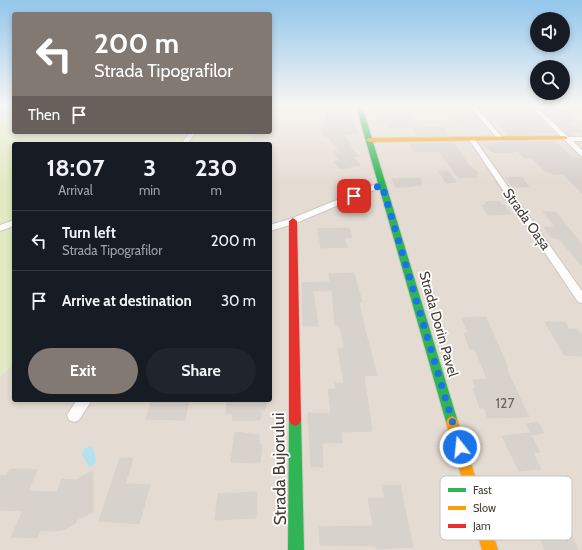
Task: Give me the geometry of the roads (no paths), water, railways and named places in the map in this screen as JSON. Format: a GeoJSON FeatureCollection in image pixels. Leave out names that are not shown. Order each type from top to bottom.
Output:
{"type":"FeatureCollection","features":[{"type":"Feature","properties":{"kind":"main road","name":"Strada Dorin Pavel"},"geometry":{"type":"LineString","coordinates":[[367,132],[468,476]]}},
{"type":"Feature","properties":{"kind":"main road"},"geometry":{"type":"LineString","coordinates":[[369,140],[566,138]]}},
{"type":"Feature","properties":{"kind":"main road","name":"Strada Bujorului"},"geometry":{"type":"LineString","coordinates":[[293,221],[296,550]]}},
{"type":"Feature","properties":{"kind":"main road","name":"Strada Dorin Pavel"},"geometry":{"type":"LineString","coordinates":[[487,540],[490,550]]}},
{"type":"Feature","properties":{"kind":"street"},"geometry":{"type":"LineString","coordinates":[[494,132],[500,138]]}},
{"type":"Feature","properties":{"kind":"street"},"geometry":{"type":"LineString","coordinates":[[559,132],[582,154]]}},
{"type":"Feature","properties":{"kind":"street","name":"Strada Oașa"},"geometry":{"type":"LineString","coordinates":[[471,138],[582,299]]}},
{"type":"Feature","properties":{"kind":"street"},"geometry":{"type":"LineString","coordinates":[[566,138],[582,139]]}},
{"type":"Feature","properties":{"kind":"street"},"geometry":{"type":"LineString","coordinates":[[272,227],[293,221],[382,185]]}},
{"type":"Feature","properties":{"kind":"street"},"geometry":{"type":"LineString","coordinates":[[0,228],[12,224]]}},
{"type":"Feature","properties":{"kind":"street"},"geometry":{"type":"LineString","coordinates":[[74,415],[84,402]]}},
{"type":"Feature","properties":{"kind":"water"},"geometry":{"type":"Polygon","coordinates":[[[85,448],[93,448],[96,461],[94,465],[89,467],[82,455],[85,448]]]}}]}
